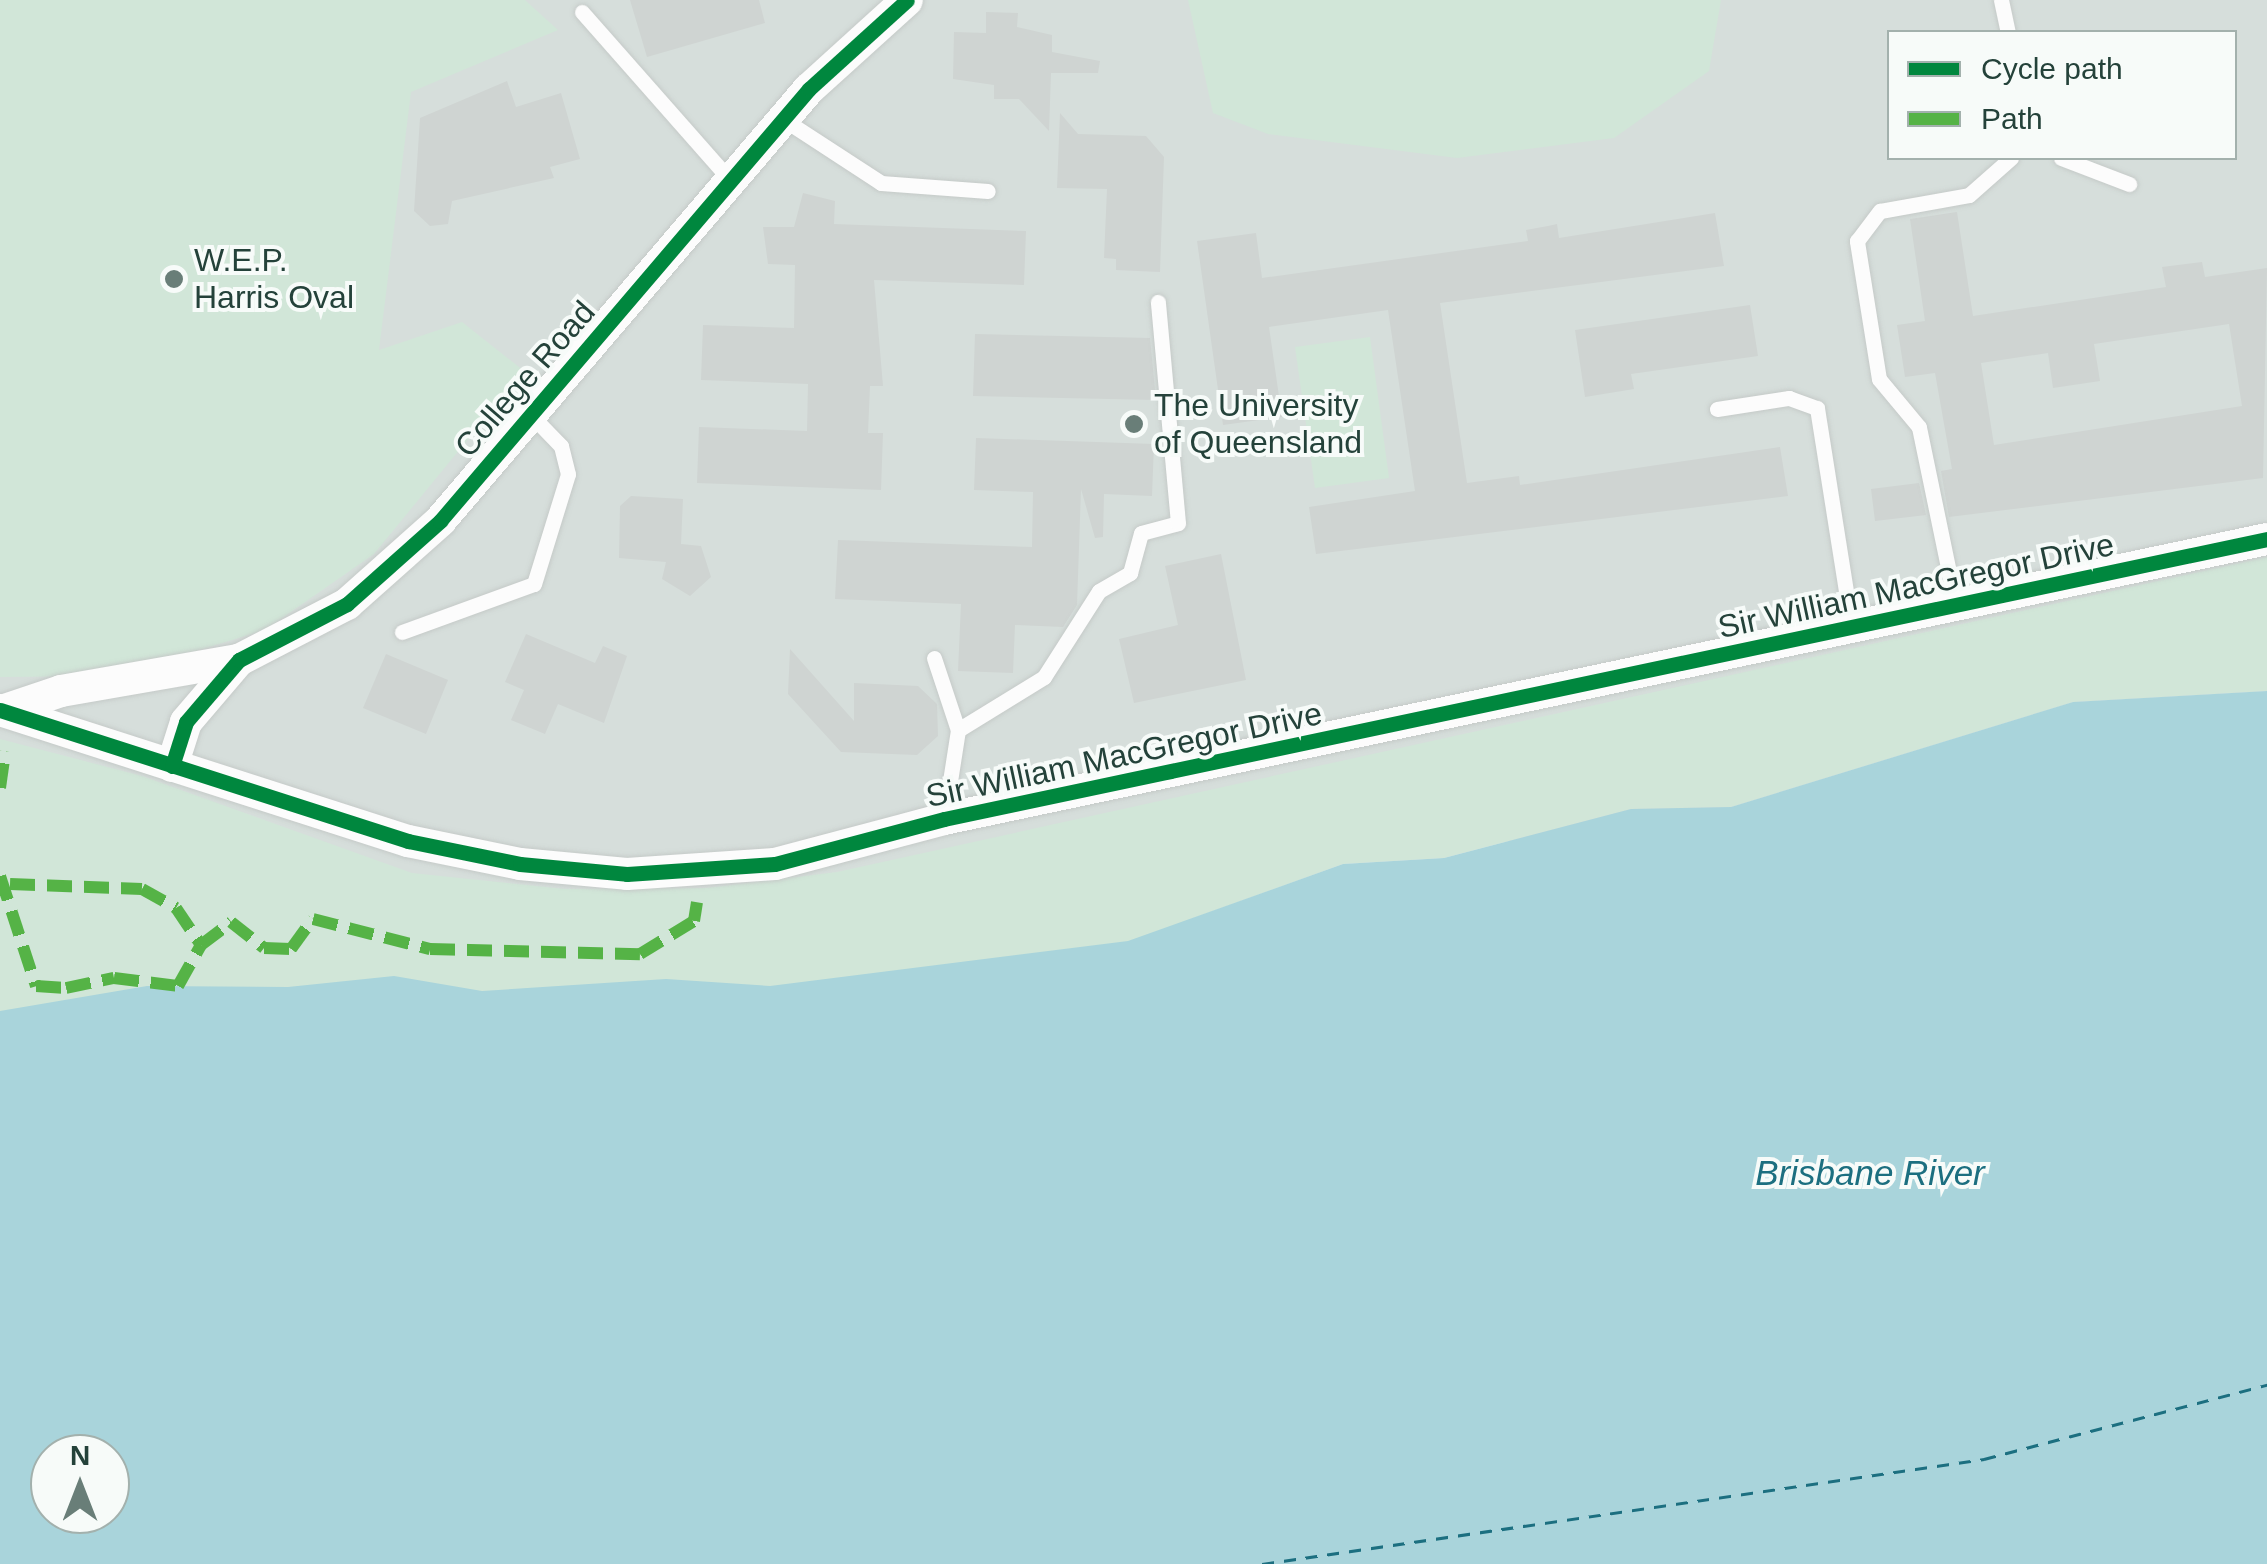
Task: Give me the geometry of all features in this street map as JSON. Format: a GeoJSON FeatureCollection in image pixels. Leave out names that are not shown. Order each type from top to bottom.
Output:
{"type":"FeatureCollection","features":[{"type":"Feature","properties":{"kind":"street","name":"College Road"},"geometry":{"type":"LineString","coordinates":[[1,711],[61,691],[239,660],[371,585],[531,415],[782,119],[896,3]]}},
{"type":"Feature","properties":{"kind":"street","name":"Sir William MacGregor Drive"},"geometry":{"type":"LineString","coordinates":[[1,711],[408,841],[627,874],[775,864],[944,819],[2267,539]]}},
{"type":"Feature","properties":{"kind":"street","name":"College Road"},"geometry":{"type":"LineString","coordinates":[[172,766],[186,722],[239,660]]}},
{"type":"Feature","properties":{"kind":"lane"},"geometry":{"type":"LineString","coordinates":[[2001,0],[2008,30]]}},
{"type":"Feature","properties":{"kind":"lane"},"geometry":{"type":"LineString","coordinates":[[582,12],[730,180]]}},
{"type":"Feature","properties":{"kind":"lane"},"geometry":{"type":"LineString","coordinates":[[782,119],[881,183],[988,191]]}},
{"type":"Feature","properties":{"kind":"lane"},"geometry":{"type":"LineString","coordinates":[[1956,606],[1919,427],[1879,380],[1857,241],[1880,212],[1969,195],[2008,160]]}},
{"type":"Feature","properties":{"kind":"lane"},"geometry":{"type":"LineString","coordinates":[[2065,160],[2129,184]]}},
{"type":"Feature","properties":{"kind":"lane"},"geometry":{"type":"LineString","coordinates":[[958,730],[1044,677],[1099,591],[1130,573],[1141,534],[1178,523],[1158,302]]}},
{"type":"Feature","properties":{"kind":"lane"},"geometry":{"type":"LineString","coordinates":[[1717,408],[1789,398],[1817,408],[1852,629]]}},
{"type":"Feature","properties":{"kind":"lane"},"geometry":{"type":"LineString","coordinates":[[402,632],[534,584],[568,474],[561,446],[531,415]]}},
{"type":"Feature","properties":{"kind":"lane"},"geometry":{"type":"LineString","coordinates":[[934,658],[958,730],[944,819]]}},
{"type":"Feature","properties":{"kind":"shaded area","name":"The University of Queensland"},"geometry":{"type":"Polygon","coordinates":[[[0,0],[2267,0],[2267,691],[2073,702],[1731,807],[1555,836],[0,1011],[0,0]]]}},
{"type":"Feature","properties":{"kind":"green space"},"geometry":{"type":"Polygon","coordinates":[[[0,0],[525,0],[558,30],[411,92],[379,350],[462,322],[524,371],[374,554],[265,630],[114,676],[0,677],[0,0]]]}},
{"type":"Feature","properties":{"kind":"green space"},"geometry":{"type":"Polygon","coordinates":[[[1188,0],[1721,0],[1709,71],[1614,138],[1457,158],[1268,134],[1213,113],[1188,0]]]}},
{"type":"Feature","properties":{"kind":"green space"},"geometry":{"type":"Polygon","coordinates":[[[1370,337],[1389,478],[1315,488],[1295,347],[1370,337]]]}},
{"type":"Feature","properties":{"kind":"green space"},"geometry":{"type":"Polygon","coordinates":[[[2267,557],[2267,691],[2073,702],[1731,807],[1631,809],[1444,858],[1343,864],[1191,919],[1315,936],[0,1064],[0,739],[142,776],[412,873],[565,889],[706,888],[837,872],[2267,557]]]}},
{"type":"Feature","properties":{"kind":"water","name":"Brisbane River"},"geometry":{"type":"Polygon","coordinates":[[[2267,691],[2267,1564],[0,1564],[0,1011],[147,986],[288,987],[394,976],[482,991],[666,979],[770,986],[1128,941],[1343,864],[1444,858],[1631,809],[1731,807],[2073,702],[2267,691]]]}},
{"type":"Feature","properties":{"kind":"building"},"geometry":{"type":"Polygon","coordinates":[[[630,0],[759,0],[765,23],[647,57],[630,0]]]}},
{"type":"Feature","properties":{"kind":"building"},"geometry":{"type":"Polygon","coordinates":[[[986,12],[1018,13],[1017,27],[1052,35],[1052,52],[1100,61],[1098,73],[1051,73],[1049,131],[1019,99],[994,99],[994,85],[953,79],[954,32],[986,33],[986,12]]]}},
{"type":"Feature","properties":{"kind":"building"},"geometry":{"type":"Polygon","coordinates":[[[507,81],[516,107],[561,93],[580,159],[550,167],[554,178],[452,201],[448,224],[430,226],[414,211],[420,118],[507,81]]]}},
{"type":"Feature","properties":{"kind":"building"},"geometry":{"type":"Polygon","coordinates":[[[1060,113],[1078,134],[1146,136],[1164,157],[1160,272],[1116,270],[1116,259],[1104,258],[1107,189],[1057,188],[1060,113]]]}},
{"type":"Feature","properties":{"kind":"building"},"geometry":{"type":"Polygon","coordinates":[[[803,193],[835,201],[834,224],[1026,231],[1024,285],[874,280],[883,386],[870,386],[868,433],[883,433],[881,490],[697,483],[699,427],[807,431],[808,384],[701,380],[703,325],[794,328],[795,265],[768,264],[763,227],[794,227],[803,193]]]}},
{"type":"Feature","properties":{"kind":"building"},"geometry":{"type":"Polygon","coordinates":[[[1957,212],[1973,316],[2166,287],[2162,267],[2202,262],[2205,277],[2267,268],[2263,478],[1949,517],[1941,471],[1952,469],[1935,373],[1905,377],[1897,325],[1925,321],[1910,219],[1957,212]],[[2229,324],[2094,344],[2100,381],[2053,388],[2048,353],[1981,363],[1994,445],[2242,406],[2229,324]]]}},
{"type":"Feature","properties":{"kind":"building"},"geometry":{"type":"Polygon","coordinates":[[[1715,213],[1724,266],[1440,303],[1467,483],[1519,476],[1520,485],[1780,447],[1788,496],[1316,554],[1309,507],[1415,491],[1388,310],[1269,327],[1282,417],[1223,425],[1197,241],[1256,233],[1262,278],[1528,241],[1526,230],[1557,224],[1559,238],[1715,213]]]}},
{"type":"Feature","properties":{"kind":"building"},"geometry":{"type":"Polygon","coordinates":[[[1750,305],[1758,356],[1631,374],[1634,389],[1585,397],[1575,330],[1750,305]]]}},
{"type":"Feature","properties":{"kind":"building"},"geometry":{"type":"Polygon","coordinates":[[[975,334],[1150,338],[1156,400],[973,396],[975,334]]]}},
{"type":"Feature","properties":{"kind":"building"},"geometry":{"type":"Polygon","coordinates":[[[976,438],[1154,444],[1152,496],[1104,494],[1103,537],[1095,538],[1081,489],[1077,605],[1063,627],[1015,625],[1013,673],[958,671],[961,604],[835,599],[838,540],[1032,547],[1033,492],[974,490],[976,438]]]}},
{"type":"Feature","properties":{"kind":"building"},"geometry":{"type":"Polygon","coordinates":[[[1919,483],[1926,515],[1875,521],[1871,489],[1919,483]]]}},
{"type":"Feature","properties":{"kind":"building"},"geometry":{"type":"Polygon","coordinates":[[[631,496],[683,499],[681,544],[701,546],[711,577],[690,596],[662,579],[666,562],[619,558],[620,506],[631,496]]]}},
{"type":"Feature","properties":{"kind":"building"},"geometry":{"type":"Polygon","coordinates":[[[1221,554],[1246,680],[1134,703],[1119,639],[1178,625],[1165,566],[1221,554]]]}},
{"type":"Feature","properties":{"kind":"building"},"geometry":{"type":"Polygon","coordinates":[[[526,634],[595,663],[603,646],[627,656],[604,723],[558,704],[545,734],[511,720],[524,690],[505,682],[526,634]]]}},
{"type":"Feature","properties":{"kind":"building"},"geometry":{"type":"Polygon","coordinates":[[[790,649],[854,721],[854,683],[918,686],[937,704],[938,736],[917,755],[841,752],[788,694],[790,649]]]}},
{"type":"Feature","properties":{"kind":"building"},"geometry":{"type":"Polygon","coordinates":[[[386,654],[448,680],[426,734],[363,708],[386,654]]]}},
{"type":"Feature","properties":{"kind":"ferry route"},"geometry":{"type":"LineString","coordinates":[[1262,1564],[1984,1459],[2267,1385]]}},
{"type":"Feature","properties":{"kind":"marked path"},"geometry":{"type":"LineString","coordinates":[[0,788],[5,751]]}},
{"type":"Feature","properties":{"kind":"marked path"},"geometry":{"type":"LineString","coordinates":[[0,876],[36,986],[66,988],[114,978],[178,986],[201,945],[231,922],[264,948],[291,949],[313,919],[430,949],[640,954],[694,921],[697,902]]}},
{"type":"Feature","properties":{"kind":"marked path"},"geometry":{"type":"LineString","coordinates":[[10,884],[142,889],[176,908],[201,945]]}},
{"type":"Feature","properties":{"kind":"cycle path"},"geometry":{"type":"LineString","coordinates":[[172,766],[186,722],[239,660],[347,604],[440,521],[809,89],[907,0]]}},
{"type":"Feature","properties":{"kind":"cycle path"},"geometry":{"type":"LineString","coordinates":[[0,710],[408,841],[520,864],[627,874],[775,864],[944,819],[2267,539]]}},
{"type":"Feature","properties":{"kind":"place","name":"W.E.P. Harris Oval"},"geometry":{"type":"Point","coordinates":[174,279]}},
{"type":"Feature","properties":{"kind":"place","name":"The University of Queensland"},"geometry":{"type":"Point","coordinates":[1134,424]}}]}
